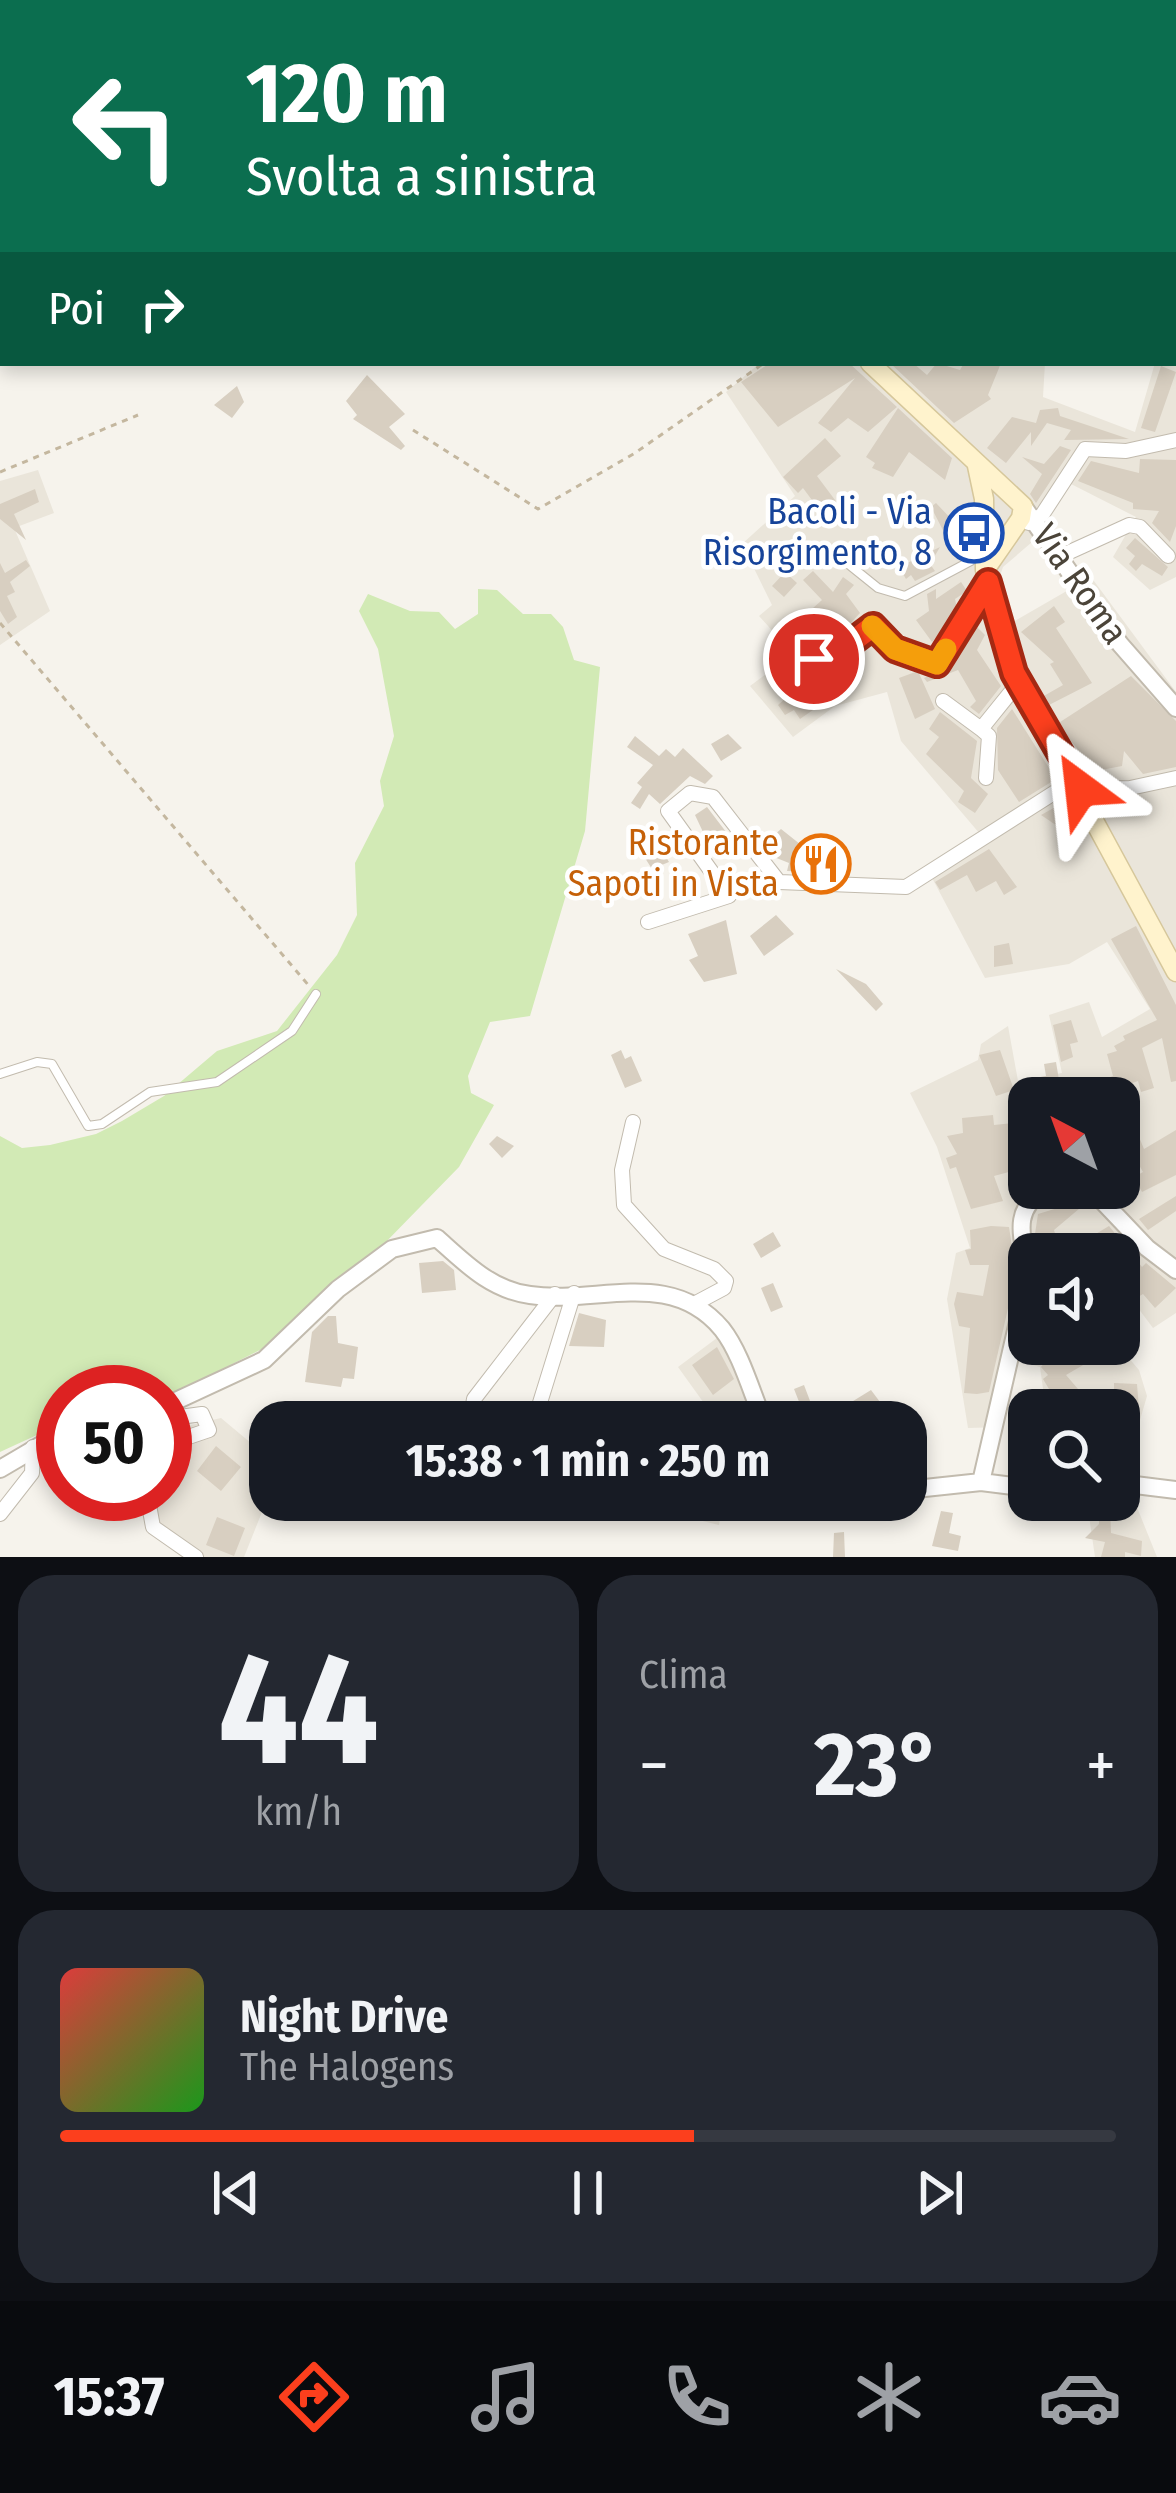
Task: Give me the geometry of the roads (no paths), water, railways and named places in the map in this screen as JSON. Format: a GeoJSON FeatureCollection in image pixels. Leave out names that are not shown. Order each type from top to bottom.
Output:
{"type":"FeatureCollection","features":[{"type":"Feature","properties":{"kind":"main road","name":"Via Roma"},"geometry":{"type":"LineString","coordinates":[[873,366],[1022,506]]}},
{"type":"Feature","properties":{"kind":"main road"},"geometry":{"type":"LineString","coordinates":[[977,466],[984,499],[985,569],[1019,682],[1176,972]]}},
{"type":"Feature","properties":{"kind":"main road"},"geometry":{"type":"LineString","coordinates":[[985,569],[1022,506]]}},
{"type":"Feature","properties":{"kind":"street"},"geometry":{"type":"LineString","coordinates":[[984,499],[1022,506],[1085,448],[1126,451],[1176,440]]}},
{"type":"Feature","properties":{"kind":"street","name":"Via Roma"},"geometry":{"type":"LineString","coordinates":[[1022,506],[1063,556],[1120,644],[1176,709]]}},
{"type":"Feature","properties":{"kind":"street"},"geometry":{"type":"LineString","coordinates":[[983,522],[1004,542]]}},
{"type":"Feature","properties":{"kind":"street"},"geometry":{"type":"LineString","coordinates":[[1063,556],[1129,525],[1140,527],[1168,556]]}},
{"type":"Feature","properties":{"kind":"street"},"geometry":{"type":"LineString","coordinates":[[981,729],[1019,682]]}},
{"type":"Feature","properties":{"kind":"street"},"geometry":{"type":"LineString","coordinates":[[944,701],[989,736],[986,778]]}},
{"type":"Feature","properties":{"kind":"street"},"geometry":{"type":"LineString","coordinates":[[648,922],[729,896],[668,811],[690,793],[713,797],[779,882],[906,887],[1060,789],[1176,778]]}},
{"type":"Feature","properties":{"kind":"street"},"geometry":{"type":"LineString","coordinates":[[633,1122],[622,1170],[624,1204],[664,1249],[714,1269],[726,1281],[724,1288],[694,1304]]}},
{"type":"Feature","properties":{"kind":"street"},"geometry":{"type":"LineString","coordinates":[[1110,1209],[1147,1249],[1176,1270]]}},
{"type":"Feature","properties":{"kind":"street"},"geometry":{"type":"LineString","coordinates":[[192,1393],[264,1360],[338,1289],[392,1249],[437,1238],[483,1280],[530,1295],[639,1289],[694,1304],[724,1331],[755,1401]]}},
{"type":"Feature","properties":{"kind":"street"},"geometry":{"type":"LineString","coordinates":[[541,1401],[574,1293]]}},
{"type":"Feature","properties":{"kind":"street"},"geometry":{"type":"LineString","coordinates":[[474,1401],[555,1294]]}},
{"type":"Feature","properties":{"kind":"street"},"geometry":{"type":"LineString","coordinates":[[981,1482],[1008,1364]]}},
{"type":"Feature","properties":{"kind":"street"},"geometry":{"type":"LineString","coordinates":[[192,1415],[202,1414],[209,1430],[192,1436]]}},
{"type":"Feature","properties":{"kind":"street"},"geometry":{"type":"LineString","coordinates":[[0,1469],[36,1446]]}},
{"type":"Feature","properties":{"kind":"street"},"geometry":{"type":"LineString","coordinates":[[0,1514],[32,1473],[32,1448]]}},
{"type":"Feature","properties":{"kind":"street"},"geometry":{"type":"LineString","coordinates":[[927,1488],[981,1482],[1008,1485]]}},
{"type":"Feature","properties":{"kind":"street"},"geometry":{"type":"LineString","coordinates":[[1140,1486],[1176,1490]]}},
{"type":"Feature","properties":{"kind":"street"},"geometry":{"type":"LineString","coordinates":[[153,1521],[154,1527],[196,1557]]}},
{"type":"Feature","properties":{"kind":"lane"},"geometry":{"type":"LineString","coordinates":[[837,555],[878,588],[905,596],[985,569]]}},
{"type":"Feature","properties":{"kind":"lane"},"geometry":{"type":"LineString","coordinates":[[814,659],[823,664],[873,626],[895,649],[937,664],[985,569]]}},
{"type":"Feature","properties":{"kind":"lane"},"geometry":{"type":"LineString","coordinates":[[0,1074],[38,1062],[52,1064],[80,1120],[88,1126],[102,1124],[150,1093],[217,1082],[292,1031],[316,994]]}},
{"type":"Feature","properties":{"kind":"place","name":"Bacoli - Via Risorgimento, 8"},"geometry":{"type":"Point","coordinates":[974,533]}},
{"type":"Feature","properties":{"kind":"place","name":"Ristorante Sapoti in Vista"},"geometry":{"type":"Point","coordinates":[821,864]}}]}
